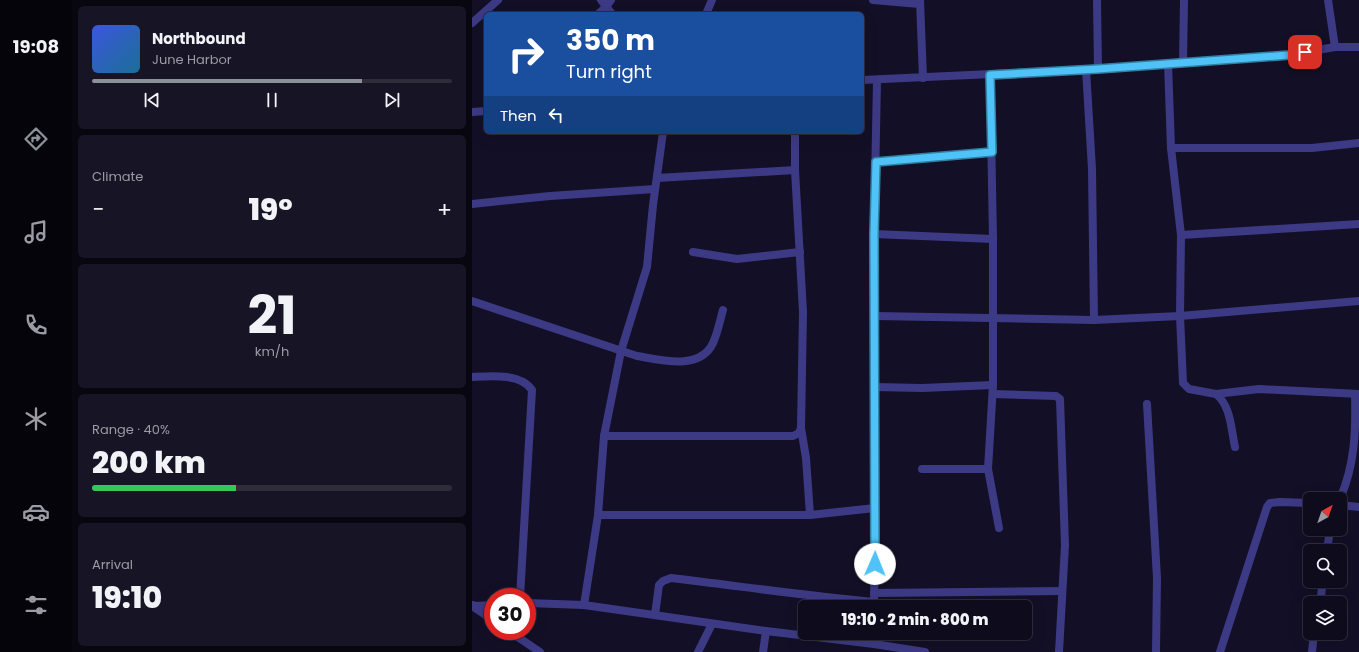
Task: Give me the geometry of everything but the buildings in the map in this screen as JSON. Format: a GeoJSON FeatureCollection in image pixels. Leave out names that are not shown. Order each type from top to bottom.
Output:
{"type":"FeatureCollection","features":[{"type":"Feature","properties":{"kind":"street"},"geometry":{"type":"LineString","coordinates":[[484,12],[498,0]]}},
{"type":"Feature","properties":{"kind":"street"},"geometry":{"type":"LineString","coordinates":[[601,0],[610,12]]}},
{"type":"Feature","properties":{"kind":"street"},"geometry":{"type":"LineString","coordinates":[[600,12],[611,0]]}},
{"type":"Feature","properties":{"kind":"street"},"geometry":{"type":"LineString","coordinates":[[707,12],[712,0]]}},
{"type":"Feature","properties":{"kind":"street"},"geometry":{"type":"LineString","coordinates":[[873,0],[920,2],[923,78]]}},
{"type":"Feature","properties":{"kind":"street"},"geometry":{"type":"LineString","coordinates":[[1098,0],[1098,69]]}},
{"type":"Feature","properties":{"kind":"street"},"geometry":{"type":"LineString","coordinates":[[1183,62],[1184,0]]}},
{"type":"Feature","properties":{"kind":"street"},"geometry":{"type":"LineString","coordinates":[[1328,0],[1336,47]]}},
{"type":"Feature","properties":{"kind":"street"},"geometry":{"type":"LineString","coordinates":[[472,23],[484,12]]}},
{"type":"Feature","properties":{"kind":"street"},"geometry":{"type":"LineString","coordinates":[[864,80],[1098,69],[1289,55],[1336,47],[1359,47]]}},
{"type":"Feature","properties":{"kind":"street"},"geometry":{"type":"LineString","coordinates":[[1168,63],[1171,148],[1181,235],[1180,316],[1183,383],[1189,389],[1216,394],[1259,389],[1357,394],[1355,444],[1350,470],[1342,492]]}},
{"type":"Feature","properties":{"kind":"street"},"geometry":{"type":"LineString","coordinates":[[1086,69],[1092,169],[1094,320]]}},
{"type":"Feature","properties":{"kind":"street"},"geometry":{"type":"LineString","coordinates":[[990,75],[994,318],[993,390],[988,469],[999,528]]}},
{"type":"Feature","properties":{"kind":"street"},"geometry":{"type":"LineString","coordinates":[[874,600],[874,234],[877,80]]}},
{"type":"Feature","properties":{"kind":"street"},"geometry":{"type":"LineString","coordinates":[[472,112],[484,111]]}},
{"type":"Feature","properties":{"kind":"street"},"geometry":{"type":"LineString","coordinates":[[584,605],[598,515],[604,436],[622,351],[647,267],[663,134]]}},
{"type":"Feature","properties":{"kind":"street"},"geometry":{"type":"LineString","coordinates":[[796,134],[796,170],[803,312],[801,428],[806,458],[810,515]]}},
{"type":"Feature","properties":{"kind":"street"},"geometry":{"type":"LineString","coordinates":[[1171,148],[1312,148],[1359,143]]}},
{"type":"Feature","properties":{"kind":"street"},"geometry":{"type":"LineString","coordinates":[[876,162],[992,152]]}},
{"type":"Feature","properties":{"kind":"street"},"geometry":{"type":"LineString","coordinates":[[657,178],[796,170]]}},
{"type":"Feature","properties":{"kind":"street"},"geometry":{"type":"LineString","coordinates":[[472,204],[550,196],[656,189]]}},
{"type":"Feature","properties":{"kind":"street"},"geometry":{"type":"LineString","coordinates":[[1181,235],[1359,224]]}},
{"type":"Feature","properties":{"kind":"street"},"geometry":{"type":"LineString","coordinates":[[874,234],[993,239]]}},
{"type":"Feature","properties":{"kind":"street"},"geometry":{"type":"LineString","coordinates":[[693,252],[737,259],[800,252]]}},
{"type":"Feature","properties":{"kind":"street"},"geometry":{"type":"LineString","coordinates":[[472,301],[637,356],[663,361],[692,361],[702,356],[713,344],[723,310]]}},
{"type":"Feature","properties":{"kind":"street"},"geometry":{"type":"LineString","coordinates":[[875,316],[1094,320],[1180,316],[1359,301]]}},
{"type":"Feature","properties":{"kind":"street"},"geometry":{"type":"LineString","coordinates":[[472,377],[500,375],[521,381],[528,385],[532,390],[521,588]]}},
{"type":"Feature","properties":{"kind":"street"},"geometry":{"type":"LineString","coordinates":[[875,387],[993,390],[1056,396],[1060,398],[1065,545],[1059,652]]}},
{"type":"Feature","properties":{"kind":"street"},"geometry":{"type":"LineString","coordinates":[[1216,394],[1227,408],[1235,447]]}},
{"type":"Feature","properties":{"kind":"street"},"geometry":{"type":"LineString","coordinates":[[1147,404],[1157,578],[1156,652]]}},
{"type":"Feature","properties":{"kind":"street"},"geometry":{"type":"LineString","coordinates":[[604,436],[793,436],[799,433],[801,428]]}},
{"type":"Feature","properties":{"kind":"street"},"geometry":{"type":"LineString","coordinates":[[922,469],[988,469]]}},
{"type":"Feature","properties":{"kind":"street"},"geometry":{"type":"LineString","coordinates":[[1220,652],[1267,507],[1270,503],[1303,503]]}},
{"type":"Feature","properties":{"kind":"street"},"geometry":{"type":"LineString","coordinates":[[1347,506],[1359,507]]}},
{"type":"Feature","properties":{"kind":"street"},"geometry":{"type":"LineString","coordinates":[[598,515],[810,515],[875,508]]}},
{"type":"Feature","properties":{"kind":"street"},"geometry":{"type":"LineString","coordinates":[[655,615],[659,585],[663,581],[671,578],[744,586],[836,600]]}},
{"type":"Feature","properties":{"kind":"street"},"geometry":{"type":"LineString","coordinates":[[874,593],[1062,591]]}},
{"type":"Feature","properties":{"kind":"street"},"geometry":{"type":"LineString","coordinates":[[536,603],[584,605],[712,624],[798,634]]}},
{"type":"Feature","properties":{"kind":"street"},"geometry":{"type":"LineString","coordinates":[[472,606],[484,606]]}},
{"type":"Feature","properties":{"kind":"street"},"geometry":{"type":"LineString","coordinates":[[472,606],[484,614]]}},
{"type":"Feature","properties":{"kind":"street"},"geometry":{"type":"LineString","coordinates":[[698,652],[712,624]]}},
{"type":"Feature","properties":{"kind":"street"},"geometry":{"type":"LineString","coordinates":[[763,652],[766,631]]}},
{"type":"Feature","properties":{"kind":"street"},"geometry":{"type":"LineString","coordinates":[[522,640],[540,652]]}},
{"type":"Feature","properties":{"kind":"street"},"geometry":{"type":"LineString","coordinates":[[846,640],[925,652]]}},
{"type":"Feature","properties":{"kind":"street"},"geometry":{"type":"LineString","coordinates":[[1312,652],[1313,640]]}},
{"type":"Feature","properties":{"kind":"route"},"geometry":{"type":"LineString","coordinates":[[875,564],[874,234],[876,162],[992,152],[990,75],[1098,69],[1289,55],[1305,52]]}}]}
